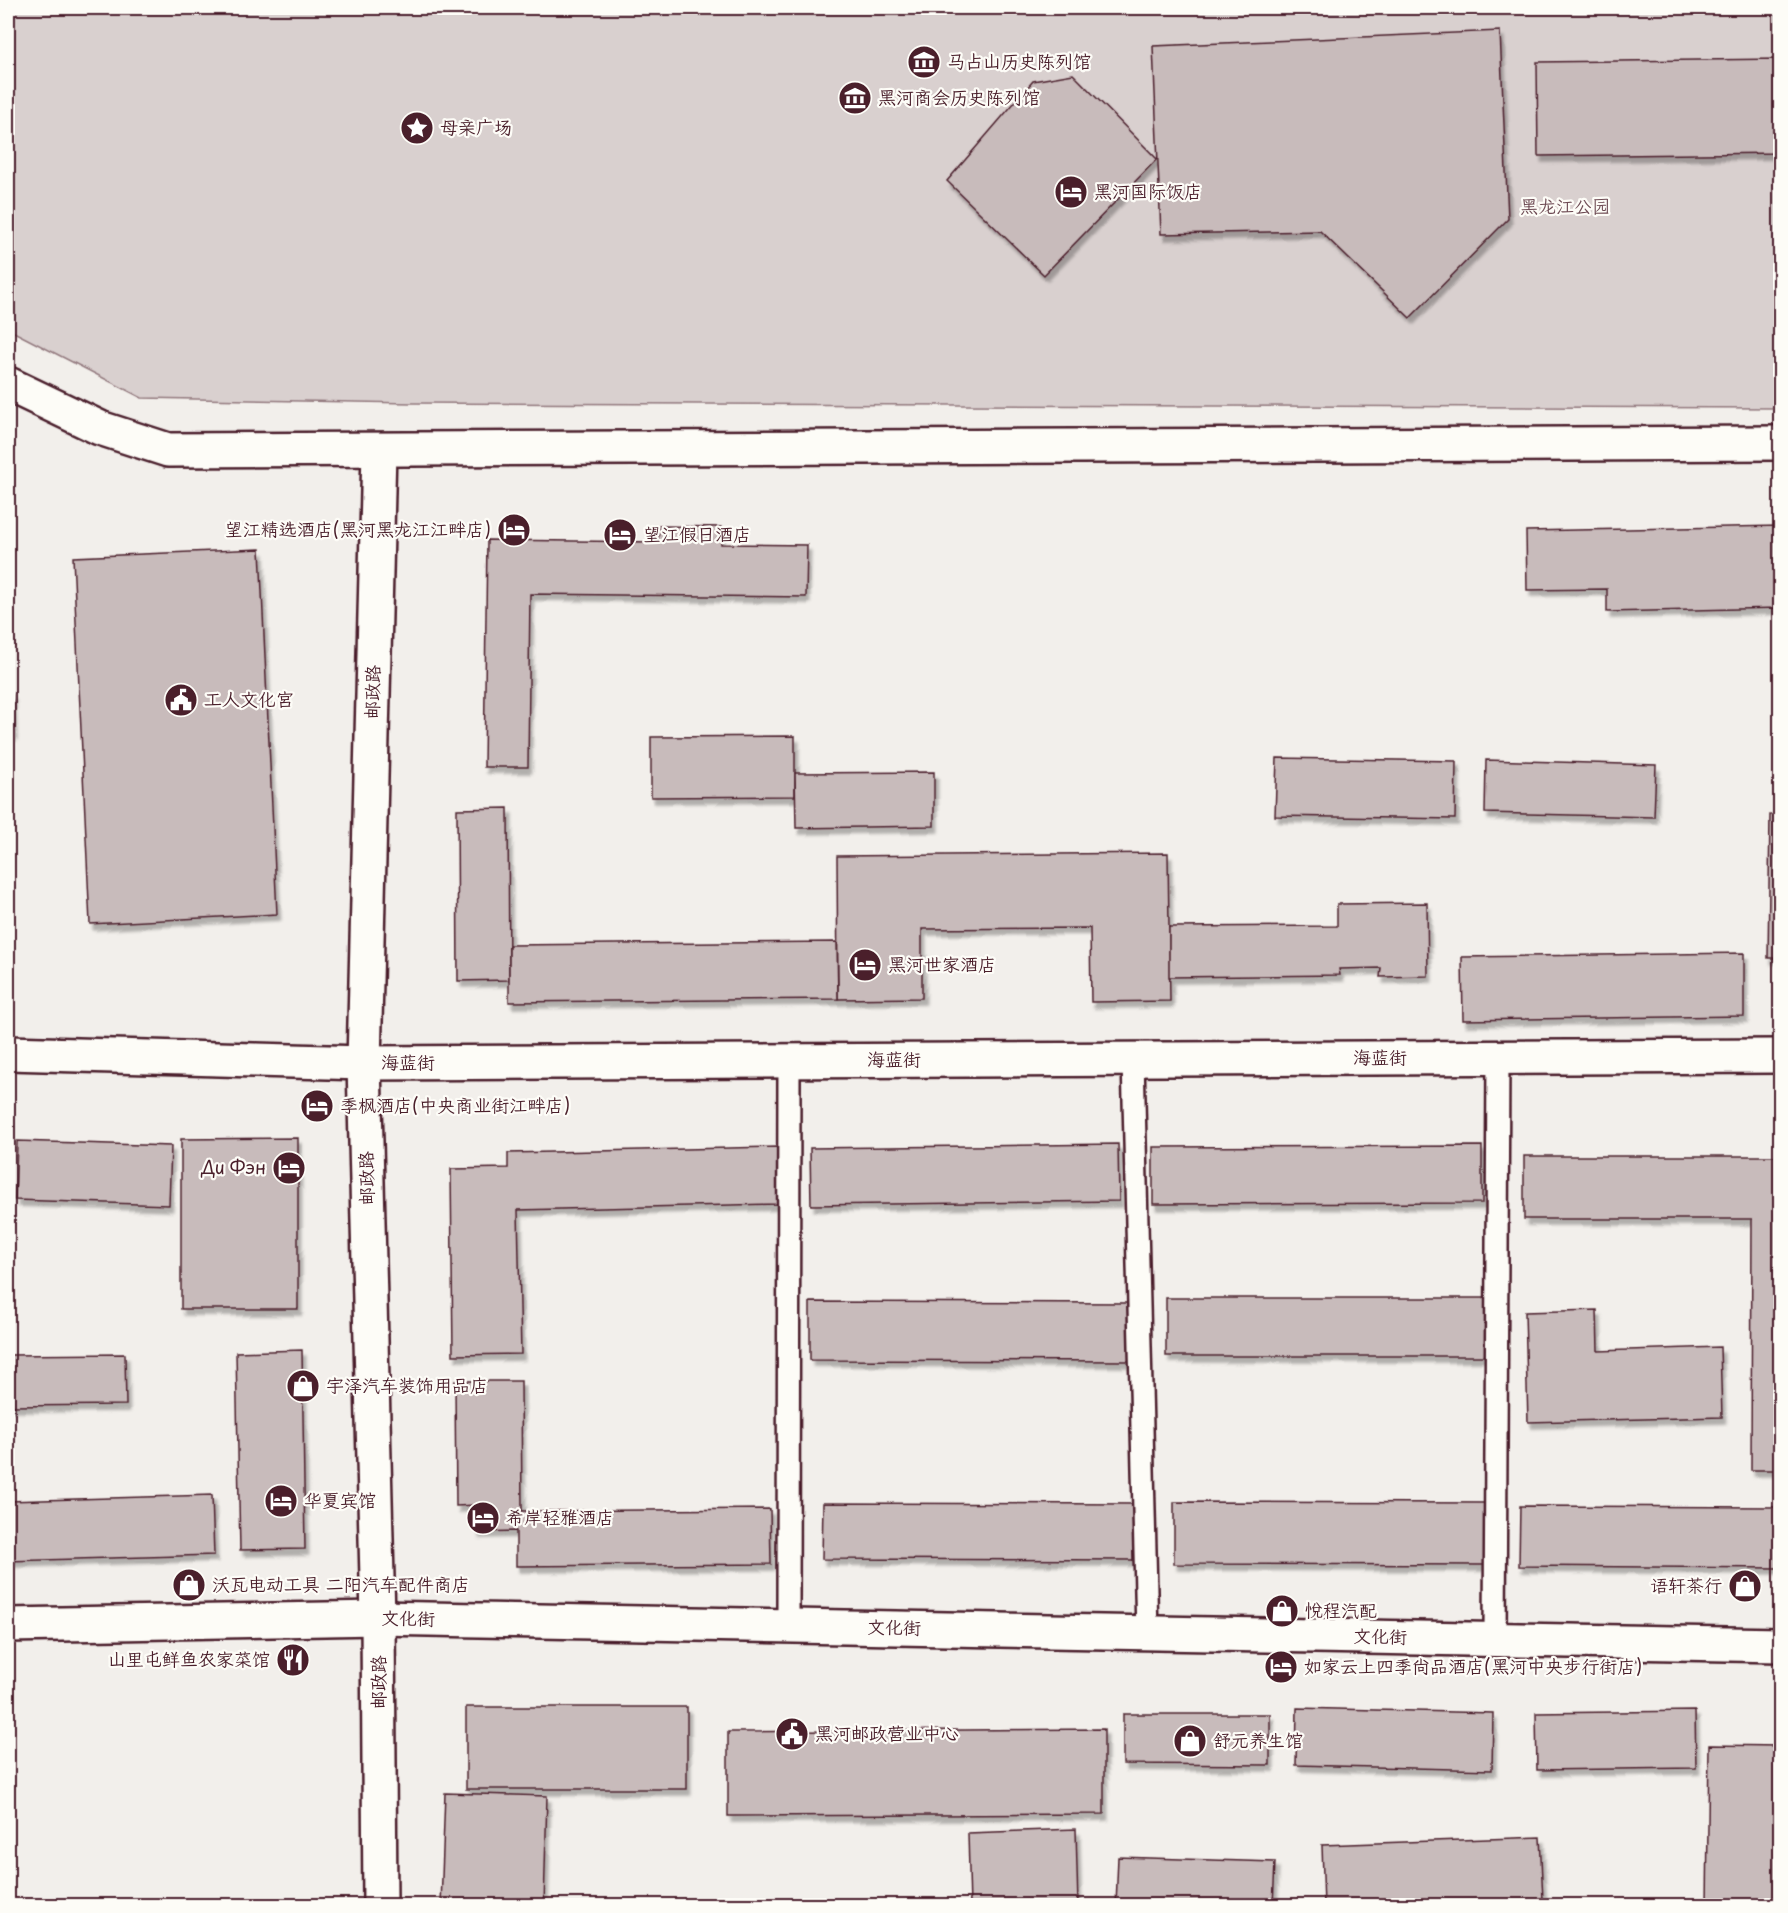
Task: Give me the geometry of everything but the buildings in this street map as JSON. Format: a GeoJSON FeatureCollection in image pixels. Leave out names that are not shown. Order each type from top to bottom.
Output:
{"type":"FeatureCollection","features":[{"type":"Feature","properties":{"kind":"street"},"geometry":{"type":"LineString","coordinates":[[8,384],[100,428],[168,450],[1780,443]]}},
{"type":"Feature","properties":{"kind":"street","name":"邮政路"},"geometry":{"type":"LineString","coordinates":[[379,450],[364,1063],[378,1618],[380,1905]]}},
{"type":"Feature","properties":{"kind":"street","name":"海蓝街"},"geometry":{"type":"LineString","coordinates":[[8,1053],[364,1063],[1780,1056]]}},
{"type":"Feature","properties":{"kind":"street","name":"文化街"},"geometry":{"type":"LineString","coordinates":[[8,1625],[378,1618],[1780,1645]]}},
{"type":"Feature","properties":{"kind":"lane"},"geometry":{"type":"LineString","coordinates":[[1495,1640],[1498,1058]]}},
{"type":"Feature","properties":{"kind":"lane"},"geometry":{"type":"LineString","coordinates":[[1133,1059],[1147,1633]]}},
{"type":"Feature","properties":{"kind":"lane"},"geometry":{"type":"LineString","coordinates":[[788,1626],[789,1061]]}},
{"type":"Feature","properties":{"kind":"green space","name":"黑龙江公园"},"geometry":{"type":"Polygon","coordinates":[[[8,8],[1780,8],[1780,408],[411,403],[142,398],[8,329],[8,8]]]}},
{"type":"Feature","properties":{"kind":"place","name":"马占山历史陈列馆"},"geometry":{"type":"Point","coordinates":[924,62]}},
{"type":"Feature","properties":{"kind":"place","name":"黑河商会历史陈列馆"},"geometry":{"type":"Point","coordinates":[855,98]}},
{"type":"Feature","properties":{"kind":"place","name":"母亲广场"},"geometry":{"type":"Point","coordinates":[417,128]}},
{"type":"Feature","properties":{"kind":"place","name":"黑河国际饭店"},"geometry":{"type":"Point","coordinates":[1071,192]}},
{"type":"Feature","properties":{"kind":"place","name":"望江精选酒店(黑河黑龙江江畔店)"},"geometry":{"type":"Point","coordinates":[514,530]}},
{"type":"Feature","properties":{"kind":"place","name":"望江假日酒店"},"geometry":{"type":"Point","coordinates":[620,535]}},
{"type":"Feature","properties":{"kind":"place","name":"工人文化宫"},"geometry":{"type":"Point","coordinates":[181,700]}},
{"type":"Feature","properties":{"kind":"place","name":"黑河世家酒店"},"geometry":{"type":"Point","coordinates":[865,965]}},
{"type":"Feature","properties":{"kind":"place","name":"季枫酒店(中央商业街江畔店)"},"geometry":{"type":"Point","coordinates":[317,1106]}},
{"type":"Feature","properties":{"kind":"place","name":"Ди Фэн"},"geometry":{"type":"Point","coordinates":[289,1168]}},
{"type":"Feature","properties":{"kind":"place","name":"宇泽汽车装饰用品店"},"geometry":{"type":"Point","coordinates":[303,1386]}},
{"type":"Feature","properties":{"kind":"place","name":"华夏宾馆"},"geometry":{"type":"Point","coordinates":[281,1501]}},
{"type":"Feature","properties":{"kind":"place","name":"希岸轻雅酒店"},"geometry":{"type":"Point","coordinates":[483,1518]}},
{"type":"Feature","properties":{"kind":"place","name":"沃瓦电动工具 二阳汽车配件商店"},"geometry":{"type":"Point","coordinates":[189,1585]}},
{"type":"Feature","properties":{"kind":"place","name":"语轩茶行"},"geometry":{"type":"Point","coordinates":[1745,1586]}},
{"type":"Feature","properties":{"kind":"place","name":"悦程汽配"},"geometry":{"type":"Point","coordinates":[1282,1611]}},
{"type":"Feature","properties":{"kind":"place","name":"山里屯鲜鱼农家菜馆"},"geometry":{"type":"Point","coordinates":[293,1660]}},
{"type":"Feature","properties":{"kind":"place","name":"如家云上四季尚品酒店(黑河中央步行街店)"},"geometry":{"type":"Point","coordinates":[1281,1667]}},
{"type":"Feature","properties":{"kind":"place","name":"黑河邮政营业中心"},"geometry":{"type":"Point","coordinates":[792,1734]}},
{"type":"Feature","properties":{"kind":"place","name":"舒元养生馆"},"geometry":{"type":"Point","coordinates":[1190,1741]}}]}
